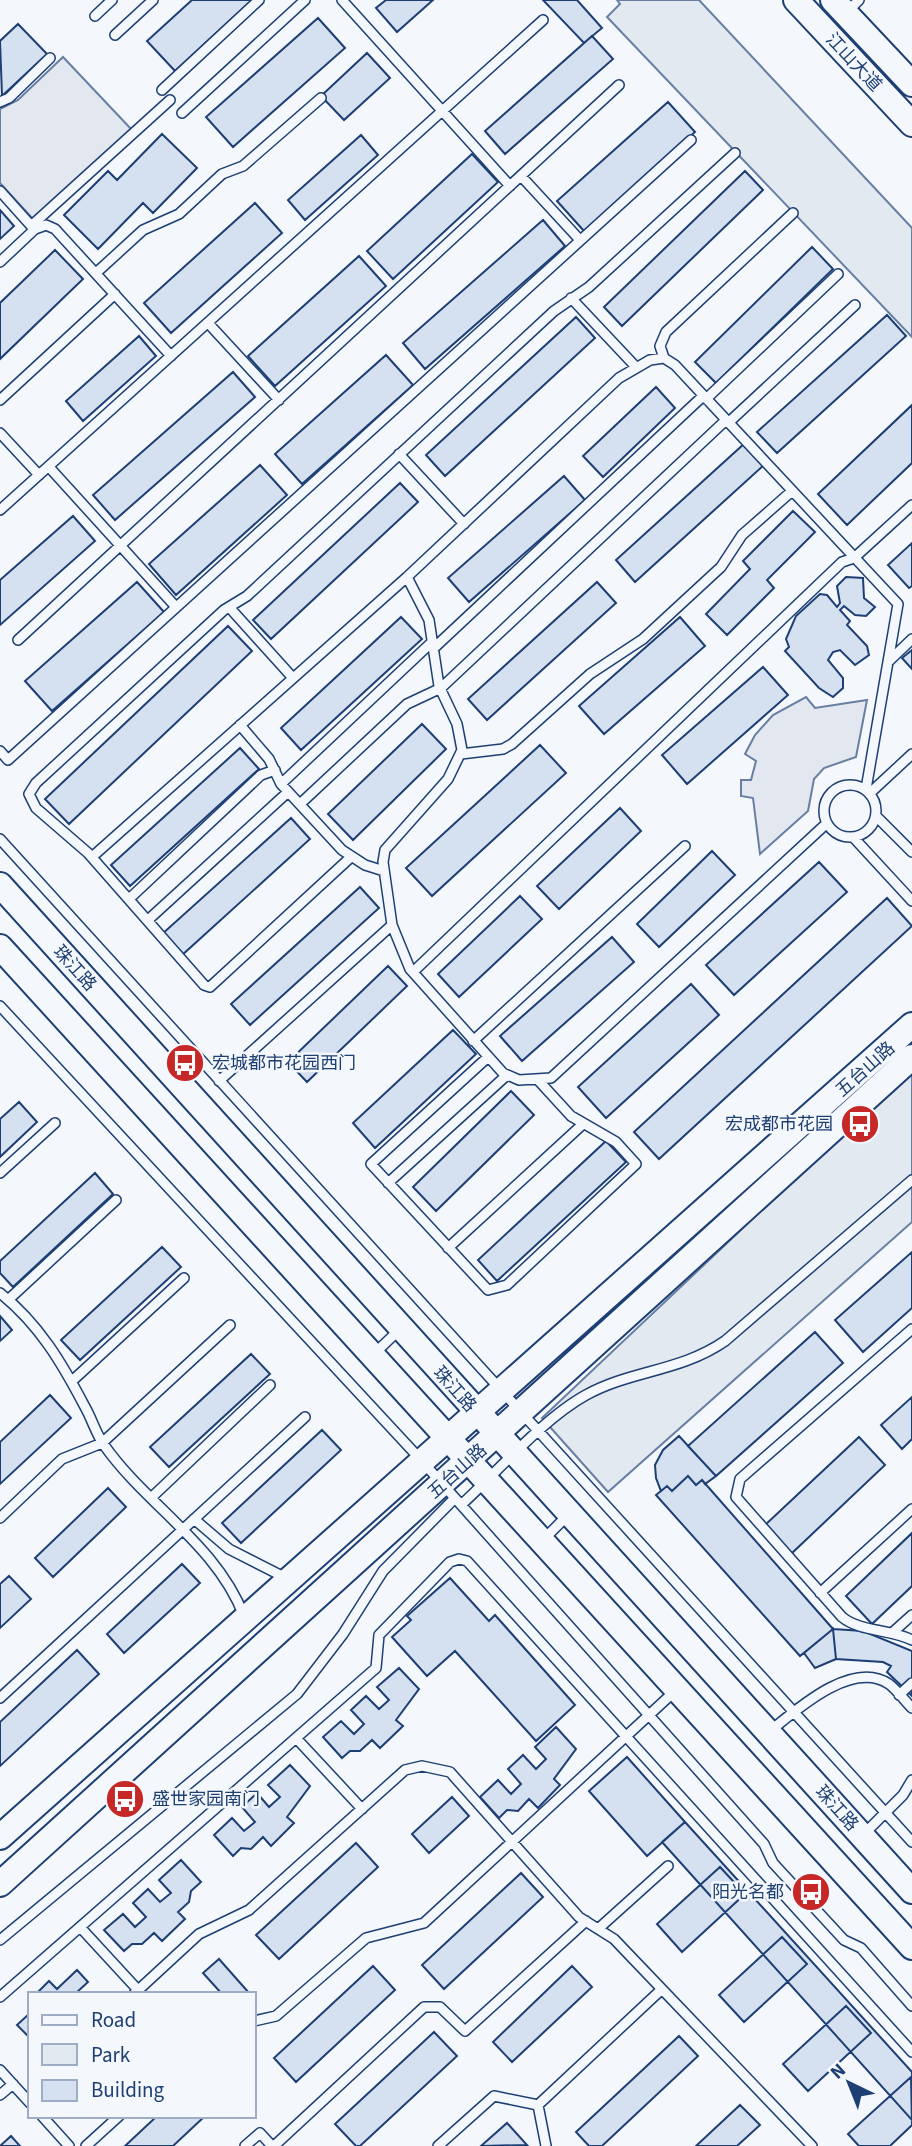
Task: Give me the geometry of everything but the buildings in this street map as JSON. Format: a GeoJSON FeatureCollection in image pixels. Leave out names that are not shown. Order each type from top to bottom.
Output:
{"type":"FeatureCollection","features":[{"type":"Feature","properties":{"kind":"main road","name":"江山大道"},"geometry":{"type":"LineString","coordinates":[[796,0],[912,124]]}},
{"type":"Feature","properties":{"kind":"main road","name":"江山大道"},"geometry":{"type":"LineString","coordinates":[[841,3],[912,84]]}},
{"type":"Feature","properties":{"kind":"main road","name":"珠江路"},"geometry":{"type":"LineString","coordinates":[[0,885],[912,1891]]}},
{"type":"Feature","properties":{"kind":"main road"},"geometry":{"type":"LineString","coordinates":[[0,947],[912,1947]]}},
{"type":"Feature","properties":{"kind":"main road","name":"五台山路"},"geometry":{"type":"LineString","coordinates":[[0,1837],[912,1025]]}},
{"type":"Feature","properties":{"kind":"main road","name":"五台山路"},"geometry":{"type":"LineString","coordinates":[[0,1884],[453,1495],[468,1460],[912,1057]]}},
{"type":"Feature","properties":{"kind":"lane"},"geometry":{"type":"LineString","coordinates":[[95,16],[112,0]]}},
{"type":"Feature","properties":{"kind":"lane"},"geometry":{"type":"LineString","coordinates":[[115,35],[153,0]]}},
{"type":"Feature","properties":{"kind":"lane"},"geometry":{"type":"LineString","coordinates":[[162,90],[259,0]]}},
{"type":"Feature","properties":{"kind":"lane"},"geometry":{"type":"LineString","coordinates":[[182,113],[304,0]]}},
{"type":"Feature","properties":{"kind":"lane"},"geometry":{"type":"LineString","coordinates":[[342,0],[510,186]]}},
{"type":"Feature","properties":{"kind":"lane"},"geometry":{"type":"LineString","coordinates":[[0,510],[543,20]]}},
{"type":"Feature","properties":{"kind":"lane"},"geometry":{"type":"LineString","coordinates":[[0,102],[9,98],[51,58]]}},
{"type":"Feature","properties":{"kind":"lane"},"geometry":{"type":"LineString","coordinates":[[18,640],[619,85]]}},
{"type":"Feature","properties":{"kind":"lane"},"geometry":{"type":"LineString","coordinates":[[96,273],[143,230],[179,214],[222,174],[243,166],[321,98]]}},
{"type":"Feature","properties":{"kind":"lane"},"geometry":{"type":"LineString","coordinates":[[0,262],[170,100]]}},
{"type":"Feature","properties":{"kind":"lane"},"geometry":{"type":"LineString","coordinates":[[0,751],[8,760],[691,140]]}},
{"type":"Feature","properties":{"kind":"lane"},"geometry":{"type":"LineString","coordinates":[[351,857],[210,987],[204,985],[92,857],[36,807],[31,801],[31,788],[229,607],[247,596],[571,298],[589,287],[736,153]]}},
{"type":"Feature","properties":{"kind":"lane"},"geometry":{"type":"LineString","coordinates":[[521,176],[580,240]]}},
{"type":"Feature","properties":{"kind":"lane"},"geometry":{"type":"LineString","coordinates":[[0,191],[33,228]]}},
{"type":"Feature","properties":{"kind":"lane"},"geometry":{"type":"LineString","coordinates":[[793,213],[666,332],[660,345],[664,358],[705,397],[898,604],[868,791],[876,804],[876,816],[871,828],[853,837],[839,836],[827,824],[824,807],[832,791],[849,785],[868,791]]}},
{"type":"Feature","properties":{"kind":"lane"},"geometry":{"type":"LineString","coordinates":[[33,228],[46,225],[55,229],[171,356]]}},
{"type":"Feature","properties":{"kind":"lane"},"geometry":{"type":"LineString","coordinates":[[148,920],[433,645],[838,274]]}},
{"type":"Feature","properties":{"kind":"lane"},"geometry":{"type":"LineString","coordinates":[[0,400],[115,294]]}},
{"type":"Feature","properties":{"kind":"lane"},"geometry":{"type":"LineString","coordinates":[[571,298],[636,367]]}},
{"type":"Feature","properties":{"kind":"lane"},"geometry":{"type":"LineString","coordinates":[[300,804],[407,704],[441,688],[855,305]]}},
{"type":"Feature","properties":{"kind":"lane"},"geometry":{"type":"LineString","coordinates":[[208,323],[279,400]]}},
{"type":"Feature","properties":{"kind":"lane"},"geometry":{"type":"LineString","coordinates":[[92,857],[407,577],[620,378],[636,367],[664,358]]}},
{"type":"Feature","properties":{"kind":"lane"},"geometry":{"type":"LineString","coordinates":[[0,433],[39,475]]}},
{"type":"Feature","properties":{"kind":"lane"},"geometry":{"type":"LineString","coordinates":[[399,454],[464,524]]}},
{"type":"Feature","properties":{"kind":"lane"},"geometry":{"type":"LineString","coordinates":[[49,467],[176,607]]}},
{"type":"Feature","properties":{"kind":"lane"},"geometry":{"type":"LineString","coordinates":[[461,754],[503,749],[512,744],[590,674],[643,639],[721,567],[742,535],[792,491]]}},
{"type":"Feature","properties":{"kind":"lane"},"geometry":{"type":"LineString","coordinates":[[412,972],[842,562],[854,558],[912,505]]}},
{"type":"Feature","properties":{"kind":"lane"},"geometry":{"type":"LineString","coordinates":[[407,577],[429,620],[441,688],[457,724],[461,754],[448,779],[385,850],[384,871],[392,925],[412,972],[507,1075],[519,1080],[551,1078],[827,824]]}},
{"type":"Feature","properties":{"kind":"lane"},"geometry":{"type":"LineString","coordinates":[[229,607],[293,678]]}},
{"type":"Feature","properties":{"kind":"lane"},"geometry":{"type":"LineString","coordinates":[[888,662],[912,639]]}},
{"type":"Feature","properties":{"kind":"lane"},"geometry":{"type":"LineString","coordinates":[[240,725],[269,759],[285,788],[351,857],[384,871]]}},
{"type":"Feature","properties":{"kind":"lane"},"geometry":{"type":"LineString","coordinates":[[868,791],[912,754]]}},
{"type":"Feature","properties":{"kind":"lane"},"geometry":{"type":"LineString","coordinates":[[129,899],[261,775],[275,770]]}},
{"type":"Feature","properties":{"kind":"lane"},"geometry":{"type":"LineString","coordinates":[[876,816],[912,852]]}},
{"type":"Feature","properties":{"kind":"lane"},"geometry":{"type":"LineString","coordinates":[[853,837],[912,901]]}},
{"type":"Feature","properties":{"kind":"lane"},"geometry":{"type":"LineString","coordinates":[[0,839],[499,1391],[912,1842]]}},
{"type":"Feature","properties":{"kind":"lane"},"geometry":{"type":"LineString","coordinates":[[473,1041],[685,846]]}},
{"type":"Feature","properties":{"kind":"lane"},"geometry":{"type":"LineString","coordinates":[[219,1081],[392,925]]}},
{"type":"Feature","properties":{"kind":"lane"},"geometry":{"type":"LineString","coordinates":[[0,1006],[453,1495],[764,1844],[773,1863],[844,1940],[861,1948],[912,2006]]}},
{"type":"Feature","properties":{"kind":"lane"},"geometry":{"type":"LineString","coordinates":[[488,1057],[371,1164],[488,1290],[507,1285],[636,1164],[616,1142],[583,1124],[538,1080]]}},
{"type":"Feature","properties":{"kind":"lane"},"geometry":{"type":"LineString","coordinates":[[388,1183],[507,1075]]}},
{"type":"Feature","properties":{"kind":"lane"},"geometry":{"type":"LineString","coordinates":[[0,1173],[55,1123]]}},
{"type":"Feature","properties":{"kind":"lane"},"geometry":{"type":"LineString","coordinates":[[448,1248],[583,1124]]}},
{"type":"Feature","properties":{"kind":"lane"},"geometry":{"type":"LineString","coordinates":[[0,1940],[297,1694],[343,1634],[383,1572],[453,1495],[487,1481],[538,1433],[586,1395],[616,1382],[692,1361],[710,1351],[912,1180]]}},
{"type":"Feature","properties":{"kind":"lane"},"geometry":{"type":"LineString","coordinates":[[8,1300],[116,1200]]}},
{"type":"Feature","properties":{"kind":"lane"},"geometry":{"type":"LineString","coordinates":[[72,1381],[184,1278]]}},
{"type":"Feature","properties":{"kind":"lane"},"geometry":{"type":"LineString","coordinates":[[0,1293],[26,1314],[60,1359],[102,1443],[207,1553],[234,1590],[245,1618]]}},
{"type":"Feature","properties":{"kind":"lane"},"geometry":{"type":"LineString","coordinates":[[0,1518],[62,1459],[102,1443],[230,1325]]}},
{"type":"Feature","properties":{"kind":"lane"},"geometry":{"type":"LineString","coordinates":[[372,1355],[400,1328]]}},
{"type":"Feature","properties":{"kind":"lane"},"geometry":{"type":"LineString","coordinates":[[912,1329],[740,1479],[736,1488],[739,1503],[851,1625],[912,1640]]}},
{"type":"Feature","properties":{"kind":"lane"},"geometry":{"type":"LineString","coordinates":[[152,1497],[270,1385]]}},
{"type":"Feature","properties":{"kind":"lane"},"geometry":{"type":"LineString","coordinates":[[0,1698],[305,1417]]}},
{"type":"Feature","properties":{"kind":"lane"},"geometry":{"type":"LineString","coordinates":[[820,1593],[912,1509]]}},
{"type":"Feature","properties":{"kind":"lane"},"geometry":{"type":"LineString","coordinates":[[542,1541],[569,1514]]}},
{"type":"Feature","properties":{"kind":"lane"},"geometry":{"type":"LineString","coordinates":[[194,1519],[229,1549],[289,1579]]}},
{"type":"Feature","properties":{"kind":"lane"},"geometry":{"type":"LineString","coordinates":[[0,1997],[376,1668],[379,1635],[450,1562],[459,1559],[467,1561],[912,2052]]}},
{"type":"Feature","properties":{"kind":"lane"},"geometry":{"type":"LineString","coordinates":[[892,1633],[912,1615]]}},
{"type":"Feature","properties":{"kind":"lane"},"geometry":{"type":"LineString","coordinates":[[769,1733],[793,1712],[841,1682],[864,1679],[888,1683],[912,1708]]}},
{"type":"Feature","properties":{"kind":"lane"},"geometry":{"type":"LineString","coordinates":[[899,1695],[912,1682]]}},
{"type":"Feature","properties":{"kind":"lane"},"geometry":{"type":"LineString","coordinates":[[256,2021],[276,2016],[366,1938],[424,1923],[677,1689]]}},
{"type":"Feature","properties":{"kind":"lane"},"geometry":{"type":"LineString","coordinates":[[296,1738],[362,1809]]}},
{"type":"Feature","properties":{"kind":"lane"},"geometry":{"type":"LineString","coordinates":[[80,1927],[136,1992],[199,1934],[249,1910],[405,1770],[422,1766],[450,1772],[586,1921],[614,1939],[812,2146]]}},
{"type":"Feature","properties":{"kind":"lane"},"geometry":{"type":"LineString","coordinates":[[862,1836],[903,1795],[912,1780]]}},
{"type":"Feature","properties":{"kind":"lane"},"geometry":{"type":"LineString","coordinates":[[598,1929],[668,1866]]}},
{"type":"Feature","properties":{"kind":"lane"},"geometry":{"type":"LineString","coordinates":[[245,2146],[260,2133],[273,2146],[424,2007],[440,2007],[465,2031],[586,1921]]}},
{"type":"Feature","properties":{"kind":"lane"},"geometry":{"type":"LineString","coordinates":[[538,2105],[662,1989]]}},
{"type":"Feature","properties":{"kind":"lane"},"geometry":{"type":"LineString","coordinates":[[0,2070],[27,2095]]}},
{"type":"Feature","properties":{"kind":"lane"},"geometry":{"type":"LineString","coordinates":[[0,2095],[13,2084]]}},
{"type":"Feature","properties":{"kind":"lane"},"geometry":{"type":"LineString","coordinates":[[438,2146],[494,2096],[538,2105]]}},
{"type":"Feature","properties":{"kind":"lane"},"geometry":{"type":"LineString","coordinates":[[538,2105],[546,2146]]}},
{"type":"Feature","properties":{"kind":"lane"},"geometry":{"type":"LineString","coordinates":[[44,2118],[69,2146]]}},
{"type":"Feature","properties":{"kind":"lane"},"geometry":{"type":"LineString","coordinates":[[86,2146],[117,2118]]}},
{"type":"Feature","properties":{"kind":"green space"},"geometry":{"type":"Polygon","coordinates":[[[617,0],[699,0],[912,228],[912,337],[607,17],[620,4],[617,0]]]}},
{"type":"Feature","properties":{"kind":"green space"},"geometry":{"type":"Polygon","coordinates":[[[912,1073],[912,1222],[608,1492],[542,1418],[797,1177],[912,1073]]]}},
{"type":"Feature","properties":{"kind":"shaded area"},"geometry":{"type":"Polygon","coordinates":[[[63,57],[132,130],[33,219],[0,183],[0,109],[18,100],[63,57]]]}},
{"type":"Feature","properties":{"kind":"shaded area"},"geometry":{"type":"Polygon","coordinates":[[[806,697],[815,708],[867,700],[856,757],[824,768],[814,779],[808,811],[760,854],[753,798],[741,796],[741,780],[751,780],[756,761],[745,754],[755,735],[773,715],[806,697]]]}},
{"type":"Feature","properties":{"kind":"place","name":"宏城都市花园西门"},"geometry":{"type":"Point","coordinates":[185,1063]}},
{"type":"Feature","properties":{"kind":"place","name":"宏成都市花园"},"geometry":{"type":"Point","coordinates":[860,1124]}},
{"type":"Feature","properties":{"kind":"place","name":"盛世家园南门"},"geometry":{"type":"Point","coordinates":[125,1799]}},
{"type":"Feature","properties":{"kind":"place","name":"阳光名都"},"geometry":{"type":"Point","coordinates":[811,1892]}}]}
